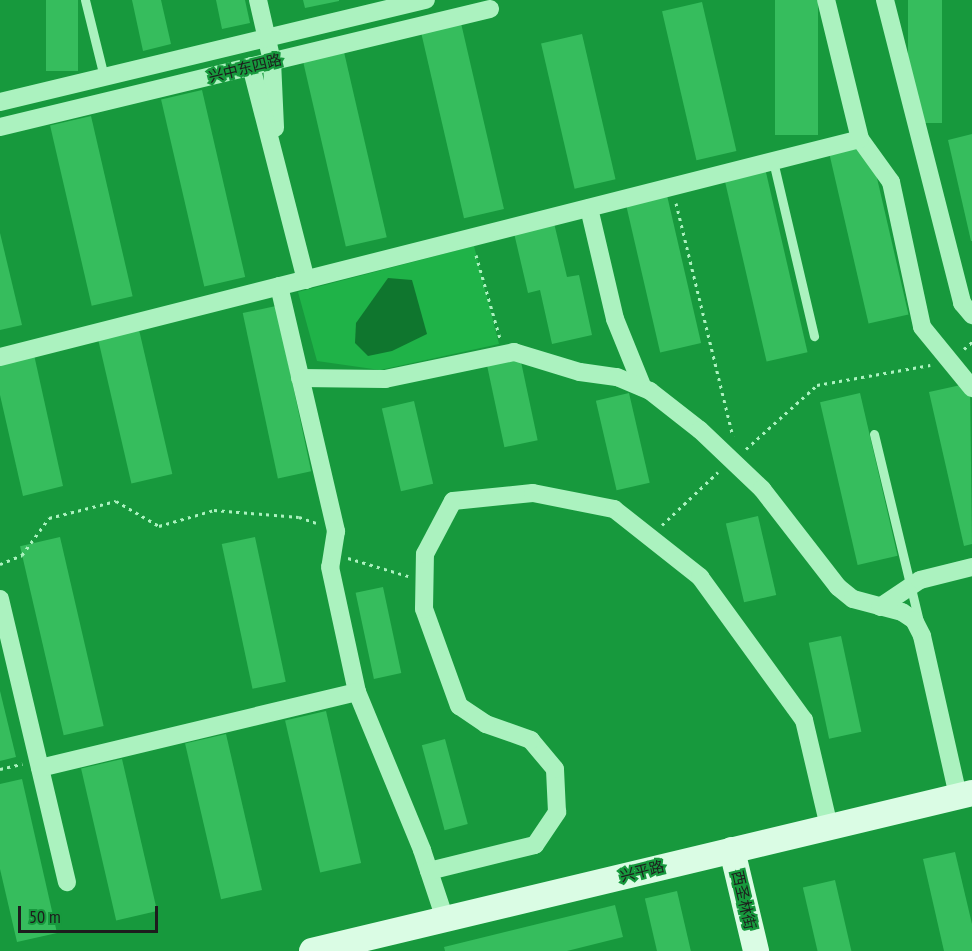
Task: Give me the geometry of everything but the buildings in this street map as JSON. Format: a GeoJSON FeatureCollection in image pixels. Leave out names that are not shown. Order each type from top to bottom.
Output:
{"type":"FeatureCollection","features":[{"type":"Feature","properties":{"kind":"street"},"geometry":{"type":"LineString","coordinates":[[258,0],[272,61],[276,163]]}},
{"type":"Feature","properties":{"kind":"street"},"geometry":{"type":"LineString","coordinates":[[0,102],[267,37],[362,7],[426,0]]}},
{"type":"Feature","properties":{"kind":"street"},"geometry":{"type":"LineString","coordinates":[[826,0],[860,140],[891,182],[922,327],[972,388]]}},
{"type":"Feature","properties":{"kind":"street"},"geometry":{"type":"LineString","coordinates":[[885,0],[962,303],[972,315]]}},
{"type":"Feature","properties":{"kind":"street","name":"兴中东四路"},"geometry":{"type":"LineString","coordinates":[[0,127],[490,9]]}},
{"type":"Feature","properties":{"kind":"street"},"geometry":{"type":"LineString","coordinates":[[251,66],[306,280]]}},
{"type":"Feature","properties":{"kind":"street"},"geometry":{"type":"LineString","coordinates":[[0,357],[860,140]]}},
{"type":"Feature","properties":{"kind":"street"},"geometry":{"type":"LineString","coordinates":[[589,208],[615,319],[643,388]]}},
{"type":"Feature","properties":{"kind":"street"},"geometry":{"type":"LineString","coordinates":[[279,286],[336,531],[330,567],[357,692],[429,871],[445,919]]}},
{"type":"Feature","properties":{"kind":"street"},"geometry":{"type":"LineString","coordinates":[[300,378],[385,379],[424,374],[514,352],[580,372],[617,377],[643,388],[735,457],[838,587],[853,599],[902,612],[914,620],[922,636],[965,795]]}},
{"type":"Feature","properties":{"kind":"street"},"geometry":{"type":"LineString","coordinates":[[429,871],[535,845],[557,812],[555,769],[531,740],[486,724],[459,706],[424,609],[425,554],[453,501],[533,493],[614,508],[700,576],[804,720],[829,827]]}},
{"type":"Feature","properties":{"kind":"street"},"geometry":{"type":"LineString","coordinates":[[880,607],[920,580],[972,567]]}},
{"type":"Feature","properties":{"kind":"street"},"geometry":{"type":"LineString","coordinates":[[0,599],[67,882]]}},
{"type":"Feature","properties":{"kind":"street"},"geometry":{"type":"LineString","coordinates":[[40,768],[357,692]]}},
{"type":"Feature","properties":{"kind":"street","name":"兴平路"},"geometry":{"type":"LineString","coordinates":[[312,951],[965,795]]}},
{"type":"Feature","properties":{"kind":"street","name":"西圣林街"},"geometry":{"type":"LineString","coordinates":[[732,850],[756,951]]}},
{"type":"Feature","properties":{"kind":"lane"},"geometry":{"type":"LineString","coordinates":[[85,0],[104,77]]}},
{"type":"Feature","properties":{"kind":"lane"},"geometry":{"type":"LineString","coordinates":[[773,161],[814,336]]}},
{"type":"Feature","properties":{"kind":"lane"},"geometry":{"type":"LineString","coordinates":[[874,434],[922,636]]}},
{"type":"Feature","properties":{"kind":"path"},"geometry":{"type":"LineString","coordinates":[[671,187],[735,457]]}},
{"type":"Feature","properties":{"kind":"path"},"geometry":{"type":"LineString","coordinates":[[471,238],[505,354]]}},
{"type":"Feature","properties":{"kind":"path"},"geometry":{"type":"LineString","coordinates":[[650,537],[735,457],[818,385],[950,361],[972,342]]}},
{"type":"Feature","properties":{"kind":"path"},"geometry":{"type":"LineString","coordinates":[[0,564],[22,555],[48,518],[116,501],[159,525],[214,510],[299,517],[336,531],[346,557],[425,582]]}},
{"type":"Feature","properties":{"kind":"shaded area"},"geometry":{"type":"Polygon","coordinates":[[[474,246],[499,344],[380,370],[317,361],[298,292],[474,246]]]}},
{"type":"Feature","properties":{"kind":"shaded area"},"geometry":{"type":"Polygon","coordinates":[[[388,278],[412,280],[427,334],[392,351],[368,356],[355,343],[356,323],[388,278]]]}}]}
